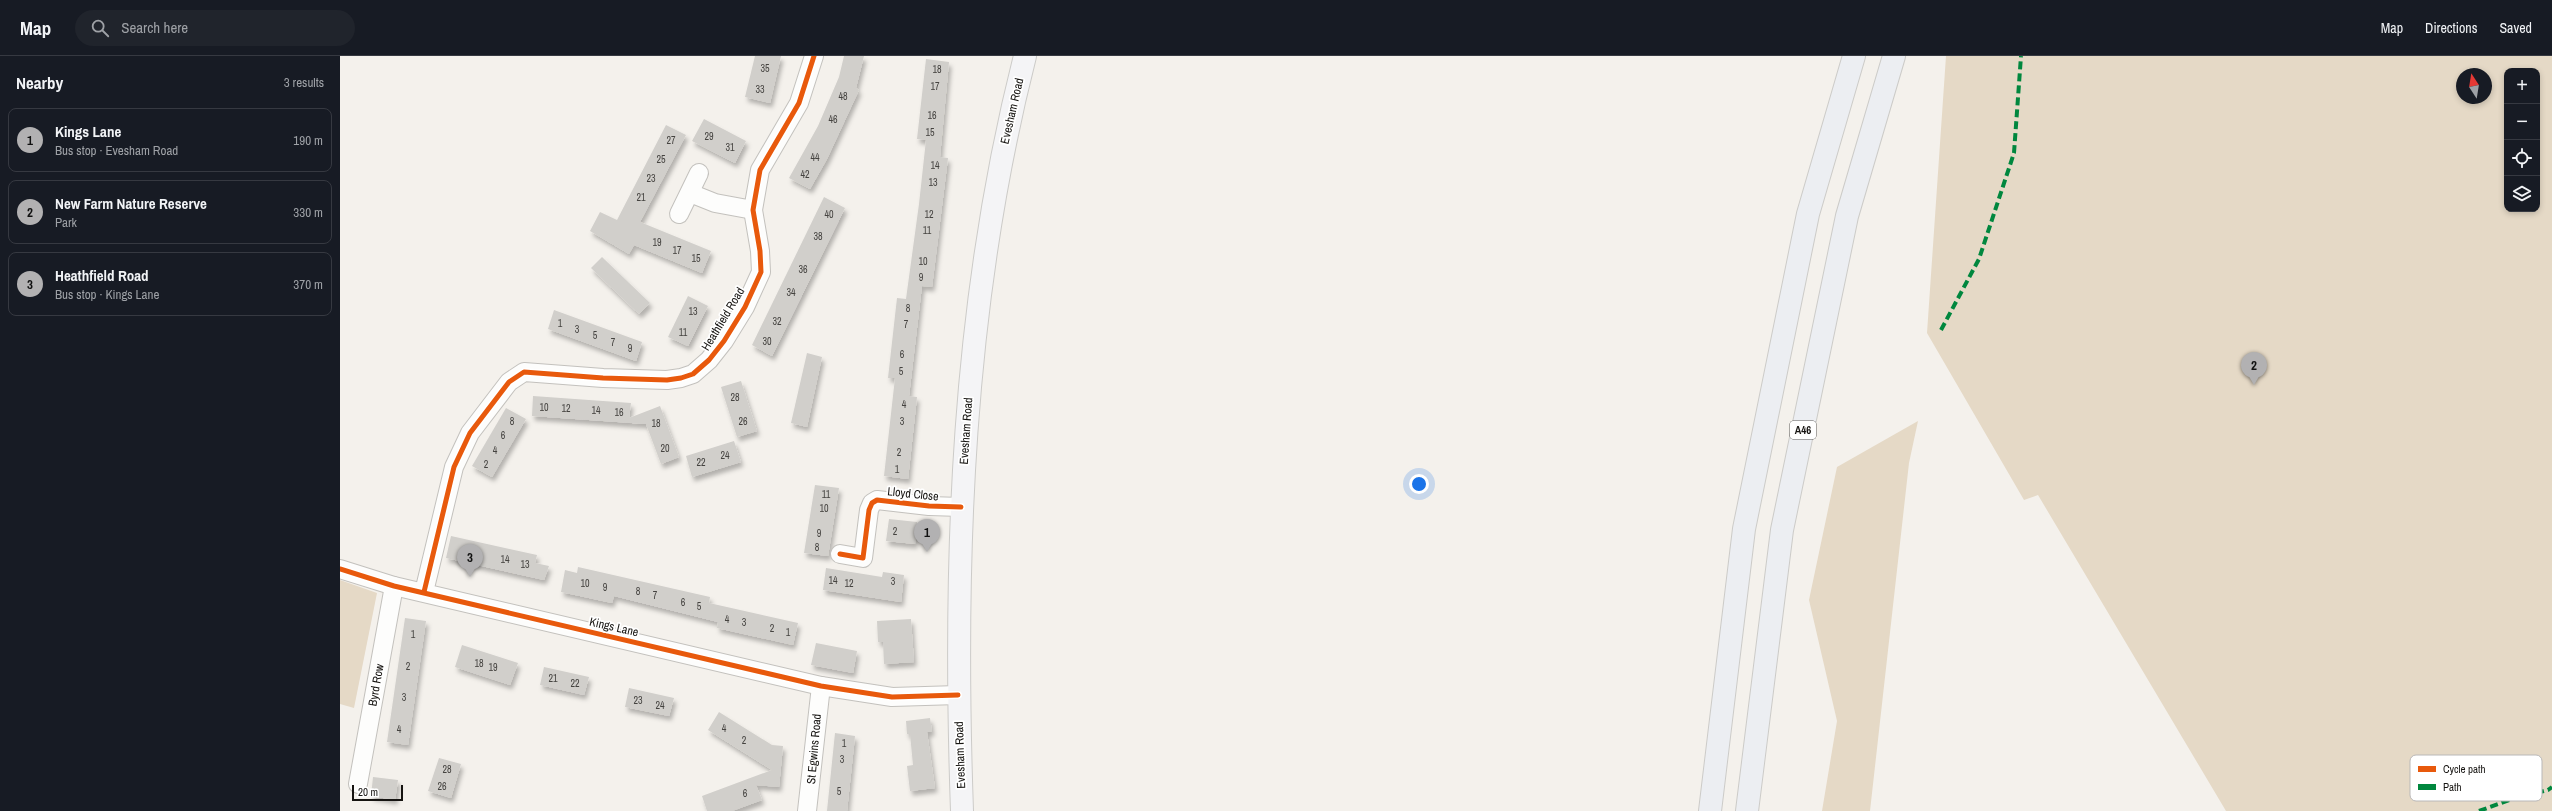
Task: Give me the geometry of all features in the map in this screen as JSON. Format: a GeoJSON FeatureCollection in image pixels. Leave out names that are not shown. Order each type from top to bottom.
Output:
{"type":"FeatureCollection","features":[{"type":"Feature","properties":{"kind":"highway"},"geometry":{"type":"LineString","coordinates":[[1710,811],[1744,529],[1808,214],[1854,56]]}},
{"type":"Feature","properties":{"kind":"highway","name":"A46"},"geometry":{"type":"LineString","coordinates":[[1747,811],[1782,530],[1847,216],[1894,56]]}},
{"type":"Feature","properties":{"kind":"main road","name":"Evesham Road"},"geometry":{"type":"LineString","coordinates":[[962,811],[958,695],[961,507],[972,356],[986,246],[1011,114],[1025,56]]}},
{"type":"Feature","properties":{"kind":"street","name":"Heathfield Road"},"geometry":{"type":"LineString","coordinates":[[424,592],[454,467],[470,433],[492,402],[509,382],[524,372],[602,378],[667,380],[693,374],[709,360],[724,341],[745,307],[761,272],[760,251],[753,210],[760,170],[799,103],[814,56]]}},
{"type":"Feature","properties":{"kind":"street"},"geometry":{"type":"LineString","coordinates":[[679,214],[699,173]]}},
{"type":"Feature","properties":{"kind":"street"},"geometry":{"type":"LineString","coordinates":[[690,193],[715,203],[753,210]]}},
{"type":"Feature","properties":{"kind":"street","name":"Lloyd Close"},"geometry":{"type":"LineString","coordinates":[[840,554],[863,558],[869,510],[872,503],[877,500],[929,506],[961,507]]}},
{"type":"Feature","properties":{"kind":"street","name":"Kings Lane"},"geometry":{"type":"LineString","coordinates":[[340,569],[394,586],[821,686],[880,696],[958,695]]}},
{"type":"Feature","properties":{"kind":"street","name":"Byrd Row"},"geometry":{"type":"LineString","coordinates":[[358,784],[394,586]]}},
{"type":"Feature","properties":{"kind":"street","name":"St Egwins Road"},"geometry":{"type":"LineString","coordinates":[[807,811],[821,686]]}},
{"type":"Feature","properties":{"kind":"shaded area"},"geometry":{"type":"Polygon","coordinates":[[[1946,56],[2552,56],[2552,811],[2226,811],[2038,495],[2024,500],[1927,333],[1946,56]]]}},
{"type":"Feature","properties":{"kind":"shaded area"},"geometry":{"type":"Polygon","coordinates":[[[1918,421],[1909,463],[1870,811],[1822,811],[1837,721],[1809,600],[1837,467],[1918,421]]]}},
{"type":"Feature","properties":{"kind":"shaded area"},"geometry":{"type":"Polygon","coordinates":[[[340,580],[377,593],[354,708],[340,704],[340,580]]]}},
{"type":"Feature","properties":{"kind":"building"},"geometry":{"type":"Polygon","coordinates":[[[755,56],[781,56],[770,103],[745,97],[755,56]]]}},
{"type":"Feature","properties":{"kind":"building"},"geometry":{"type":"Polygon","coordinates":[[[844,56],[864,56],[856,88],[859,90],[827,159],[810,189],[789,178],[818,126],[839,77],[844,56]]]}},
{"type":"Feature","properties":{"kind":"building"},"geometry":{"type":"Polygon","coordinates":[[[926,59],[949,62],[940,157],[948,158],[932,287],[922,286],[909,396],[917,397],[908,479],[884,476],[895,378],[888,378],[897,298],[906,299],[919,204],[926,140],[917,139],[926,59]]]}},
{"type":"Feature","properties":{"kind":"building"},"geometry":{"type":"Polygon","coordinates":[[[704,119],[746,141],[735,163],[692,141],[704,119]]]}},
{"type":"Feature","properties":{"kind":"building"},"geometry":{"type":"Polygon","coordinates":[[[666,125],[686,135],[640,222],[711,251],[702,273],[634,245],[629,254],[590,231],[600,212],[617,220],[666,125]]]}},
{"type":"Feature","properties":{"kind":"building"},"geometry":{"type":"Polygon","coordinates":[[[824,197],[845,208],[772,356],[752,345],[824,197]]]}},
{"type":"Feature","properties":{"kind":"building"},"geometry":{"type":"Polygon","coordinates":[[[602,257],[650,303],[639,314],[591,268],[602,257]]]}},
{"type":"Feature","properties":{"kind":"building"},"geometry":{"type":"Polygon","coordinates":[[[688,296],[708,306],[688,346],[668,337],[688,296]]]}},
{"type":"Feature","properties":{"kind":"building"},"geometry":{"type":"Polygon","coordinates":[[[554,310],[642,342],[636,361],[548,329],[554,310]]]}},
{"type":"Feature","properties":{"kind":"building"},"geometry":{"type":"Polygon","coordinates":[[[807,353],[822,357],[807,427],[791,423],[807,353]]]}},
{"type":"Feature","properties":{"kind":"building"},"geometry":{"type":"Polygon","coordinates":[[[741,381],[757,431],[737,437],[721,387],[741,381]]]}},
{"type":"Feature","properties":{"kind":"building"},"geometry":{"type":"Polygon","coordinates":[[[533,396],[631,403],[629,418],[660,406],[679,457],[661,464],[646,424],[532,416],[533,396]]]}},
{"type":"Feature","properties":{"kind":"building"},"geometry":{"type":"Polygon","coordinates":[[[506,408],[526,419],[492,477],[472,466],[506,408]]]}},
{"type":"Feature","properties":{"kind":"building"},"geometry":{"type":"Polygon","coordinates":[[[734,441],[741,462],[692,477],[686,456],[734,441]]]}},
{"type":"Feature","properties":{"kind":"building"},"geometry":{"type":"Polygon","coordinates":[[[815,485],[839,488],[828,556],[804,553],[815,485]]]}},
{"type":"Feature","properties":{"kind":"building"},"geometry":{"type":"Polygon","coordinates":[[[889,519],[917,522],[915,544],[886,541],[889,519]]]}},
{"type":"Feature","properties":{"kind":"building"},"geometry":{"type":"Polygon","coordinates":[[[451,536],[537,555],[535,563],[549,566],[544,580],[446,558],[451,536]]]}},
{"type":"Feature","properties":{"kind":"building"},"geometry":{"type":"Polygon","coordinates":[[[578,567],[710,597],[709,603],[798,623],[793,645],[717,628],[718,622],[614,596],[612,603],[561,592],[565,570],[577,573],[578,567]]]}},
{"type":"Feature","properties":{"kind":"building"},"geometry":{"type":"Polygon","coordinates":[[[826,568],[882,577],[883,572],[904,575],[901,602],[823,590],[826,568]]]}},
{"type":"Feature","properties":{"kind":"building"},"geometry":{"type":"Polygon","coordinates":[[[405,618],[426,621],[408,745],[387,742],[405,618]]]}},
{"type":"Feature","properties":{"kind":"building"},"geometry":{"type":"Polygon","coordinates":[[[911,619],[914,662],[884,664],[883,642],[878,642],[877,621],[911,619]]]}},
{"type":"Feature","properties":{"kind":"building"},"geometry":{"type":"Polygon","coordinates":[[[816,643],[857,651],[853,673],[811,665],[816,643]]]}},
{"type":"Feature","properties":{"kind":"building"},"geometry":{"type":"Polygon","coordinates":[[[462,645],[518,663],[510,685],[455,667],[462,645]]]}},
{"type":"Feature","properties":{"kind":"building"},"geometry":{"type":"Polygon","coordinates":[[[544,667],[589,677],[584,695],[540,685],[544,667]]]}},
{"type":"Feature","properties":{"kind":"building"},"geometry":{"type":"Polygon","coordinates":[[[629,688],[674,698],[669,716],[625,707],[629,688]]]}},
{"type":"Feature","properties":{"kind":"building"},"geometry":{"type":"Polygon","coordinates":[[[719,712],[772,745],[783,746],[779,787],[756,785],[762,800],[732,811],[707,811],[702,796],[772,770],[708,730],[719,712]]]}},
{"type":"Feature","properties":{"kind":"building"},"geometry":{"type":"Polygon","coordinates":[[[930,718],[932,732],[927,732],[935,788],[910,791],[907,766],[913,765],[910,734],[907,734],[906,721],[930,718]]]}},
{"type":"Feature","properties":{"kind":"building"},"geometry":{"type":"Polygon","coordinates":[[[835,733],[855,736],[847,811],[827,811],[835,733]]]}},
{"type":"Feature","properties":{"kind":"building"},"geometry":{"type":"Polygon","coordinates":[[[439,758],[461,764],[451,798],[428,791],[439,758]]]}},
{"type":"Feature","properties":{"kind":"building"},"geometry":{"type":"Polygon","coordinates":[[[373,777],[398,780],[395,800],[371,796],[373,777]]]}},
{"type":"Feature","properties":{"kind":"marked path"},"geometry":{"type":"LineString","coordinates":[[1941,330],[1979,259],[2014,153],[2021,56]]}},
{"type":"Feature","properties":{"kind":"marked path"},"geometry":{"type":"LineString","coordinates":[[2542,792],[2552,787]]}},
{"type":"Feature","properties":{"kind":"marked path"},"geometry":{"type":"LineString","coordinates":[[2479,811],[2506,801]]}},
{"type":"Feature","properties":{"kind":"cycle path"},"geometry":{"type":"LineString","coordinates":[[424,592],[454,467],[470,433],[509,382],[524,372],[603,378],[667,380],[681,378],[693,374],[709,360],[724,341],[745,307],[761,272],[760,251],[753,210],[760,170],[799,103],[814,56]]}},
{"type":"Feature","properties":{"kind":"cycle path"},"geometry":{"type":"LineString","coordinates":[[840,554],[863,558],[869,510],[872,503],[877,500],[929,506],[961,507]]}},
{"type":"Feature","properties":{"kind":"cycle path"},"geometry":{"type":"LineString","coordinates":[[340,569],[394,586],[821,686],[892,697],[958,695]]}},
{"type":"Feature","properties":{"kind":"place","name":"New Farm Nature Reserve"},"geometry":{"type":"Point","coordinates":[2254,385]}},
{"type":"Feature","properties":{"kind":"place","name":"Kings Lane"},"geometry":{"type":"Point","coordinates":[927,552]}},
{"type":"Feature","properties":{"kind":"place","name":"Heathfield Road"},"geometry":{"type":"Point","coordinates":[470,577]}}]}
